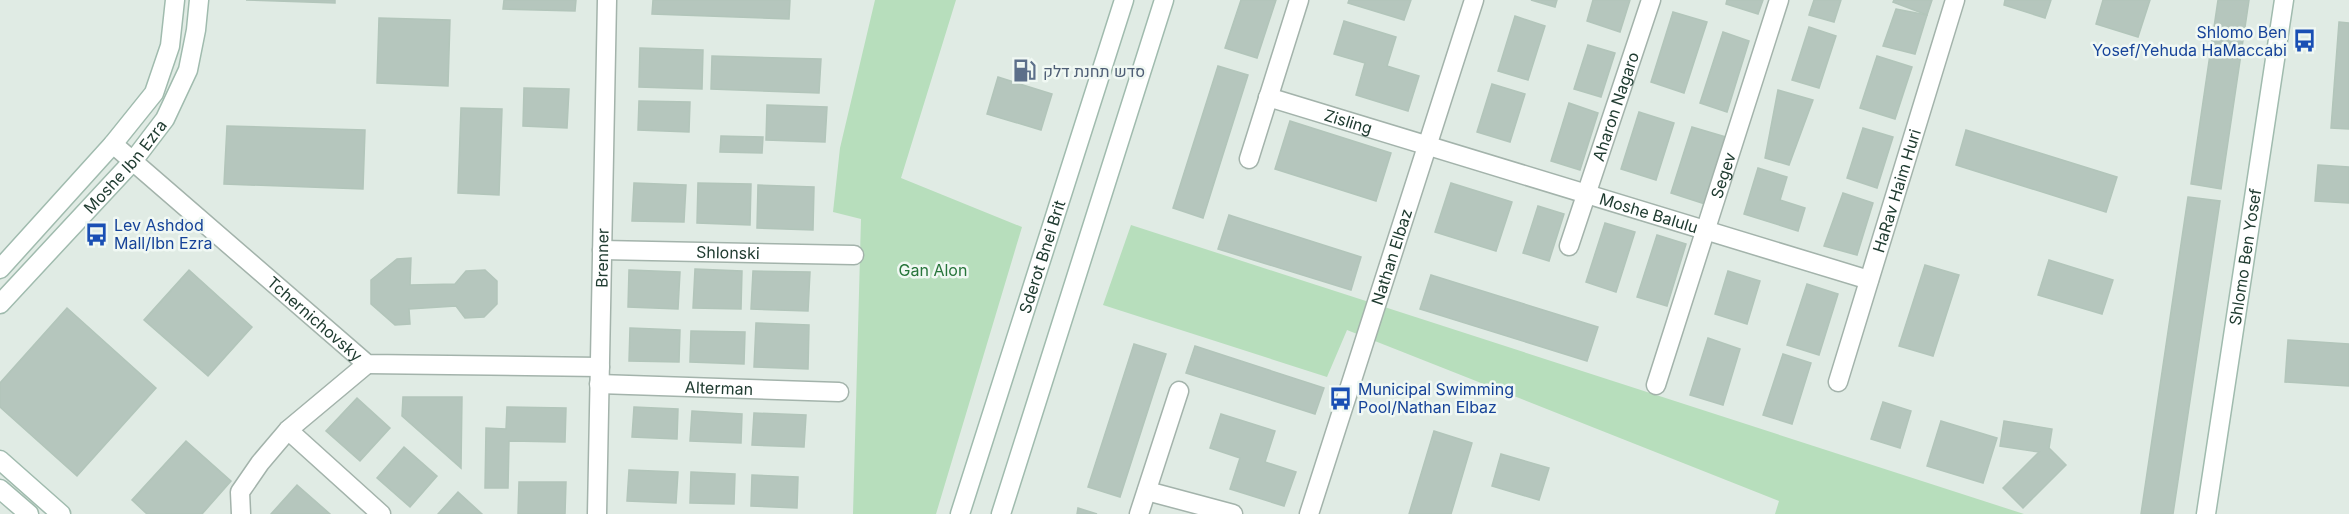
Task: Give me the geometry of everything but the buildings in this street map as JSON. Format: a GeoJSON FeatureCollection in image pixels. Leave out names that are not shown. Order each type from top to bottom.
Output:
{"type":"FeatureCollection","features":[{"type":"Feature","properties":{"kind":"street","name":"Moshe Ibn Ezra"},"geometry":{"type":"LineString","coordinates":[[0,268],[113,144],[154,93],[170,46],[175,0]]}},
{"type":"Feature","properties":{"kind":"street","name":"Moshe Ibn Ezra"},"geometry":{"type":"LineString","coordinates":[[0,304],[133,161],[165,119],[188,70],[199,0]]}},
{"type":"Feature","properties":{"kind":"street","name":"Brenner"},"geometry":{"type":"LineString","coordinates":[[597,514],[607,0]]}},
{"type":"Feature","properties":{"kind":"street","name":"Sderot Bnei Brit"},"geometry":{"type":"LineString","coordinates":[[960,514],[1124,0]]}},
{"type":"Feature","properties":{"kind":"street"},"geometry":{"type":"LineString","coordinates":[[1000,514],[1164,0]]}},
{"type":"Feature","properties":{"kind":"street"},"geometry":{"type":"LineString","coordinates":[[1249,159],[1299,0]]}},
{"type":"Feature","properties":{"kind":"street","name":"Nathan Elbaz"},"geometry":{"type":"LineString","coordinates":[[1309,514],[1474,0]]}},
{"type":"Feature","properties":{"kind":"street","name":"Aharon Nagaro"},"geometry":{"type":"LineString","coordinates":[[1569,246],[1651,0]]}},
{"type":"Feature","properties":{"kind":"street","name":"Segev"},"geometry":{"type":"LineString","coordinates":[[1656,384],[1779,0]]}},
{"type":"Feature","properties":{"kind":"street","name":"HaRav Haim Huri"},"geometry":{"type":"LineString","coordinates":[[1838,382],[1955,0]]}},
{"type":"Feature","properties":{"kind":"street","name":"Shlomo Ben Yosef"},"geometry":{"type":"LineString","coordinates":[[2206,514],[2284,0]]}},
{"type":"Feature","properties":{"kind":"street","name":"Zisling"},"geometry":{"type":"LineString","coordinates":[[1268,97],[1428,144]]}},
{"type":"Feature","properties":{"kind":"street","name":"Tchernichovsky"},"geometry":{"type":"LineString","coordinates":[[113,144],[367,363],[600,376]]}},
{"type":"Feature","properties":{"kind":"street","name":"Moshe Balulu"},"geometry":{"type":"LineString","coordinates":[[1428,144],[1869,280]]}},
{"type":"Feature","properties":{"kind":"street","name":"Shlonski"},"geometry":{"type":"LineString","coordinates":[[602,250],[854,255]]}},
{"type":"Feature","properties":{"kind":"street"},"geometry":{"type":"LineString","coordinates":[[241,514],[240,492],[260,463],[288,430],[367,363]]}},
{"type":"Feature","properties":{"kind":"street","name":"Alterman"},"geometry":{"type":"LineString","coordinates":[[600,376],[839,392]]}},
{"type":"Feature","properties":{"kind":"street"},"geometry":{"type":"LineString","coordinates":[[1139,514],[1179,391]]}},
{"type":"Feature","properties":{"kind":"street"},"geometry":{"type":"LineString","coordinates":[[288,430],[381,514]]}},
{"type":"Feature","properties":{"kind":"street"},"geometry":{"type":"LineString","coordinates":[[0,460],[61,514]]}},
{"type":"Feature","properties":{"kind":"street"},"geometry":{"type":"LineString","coordinates":[[0,489],[29,514]]}},
{"type":"Feature","properties":{"kind":"street"},"geometry":{"type":"LineString","coordinates":[[1147,491],[1233,514]]}},
{"type":"Feature","properties":{"kind":"green space","name":"Gan Alon"},"geometry":{"type":"Polygon","coordinates":[[[875,0],[956,0],[901,178],[1022,227],[936,514],[853,514],[861,219],[833,212],[840,148],[875,0]]]}},
{"type":"Feature","properties":{"kind":"green space"},"geometry":{"type":"Polygon","coordinates":[[[1131,225],[2024,514],[1775,514],[1779,501],[1347,330],[1327,377],[1103,305],[1131,225]]]}},
{"type":"Feature","properties":{"kind":"place","name":"Shlomo Ben Yosef/Yehuda HaMaccabi"},"geometry":{"type":"Point","coordinates":[2305,41]}},
{"type":"Feature","properties":{"kind":"place","name":"סדש תחנת דלק"},"geometry":{"type":"Point","coordinates":[1025,71]}},
{"type":"Feature","properties":{"kind":"place","name":"Lev Ashdod Mall/Ibn Ezra"},"geometry":{"type":"Point","coordinates":[96,234]}},
{"type":"Feature","properties":{"kind":"place","name":"Municipal Swimming Pool/Nathan Elbaz"},"geometry":{"type":"Point","coordinates":[1340,398]}}]}
